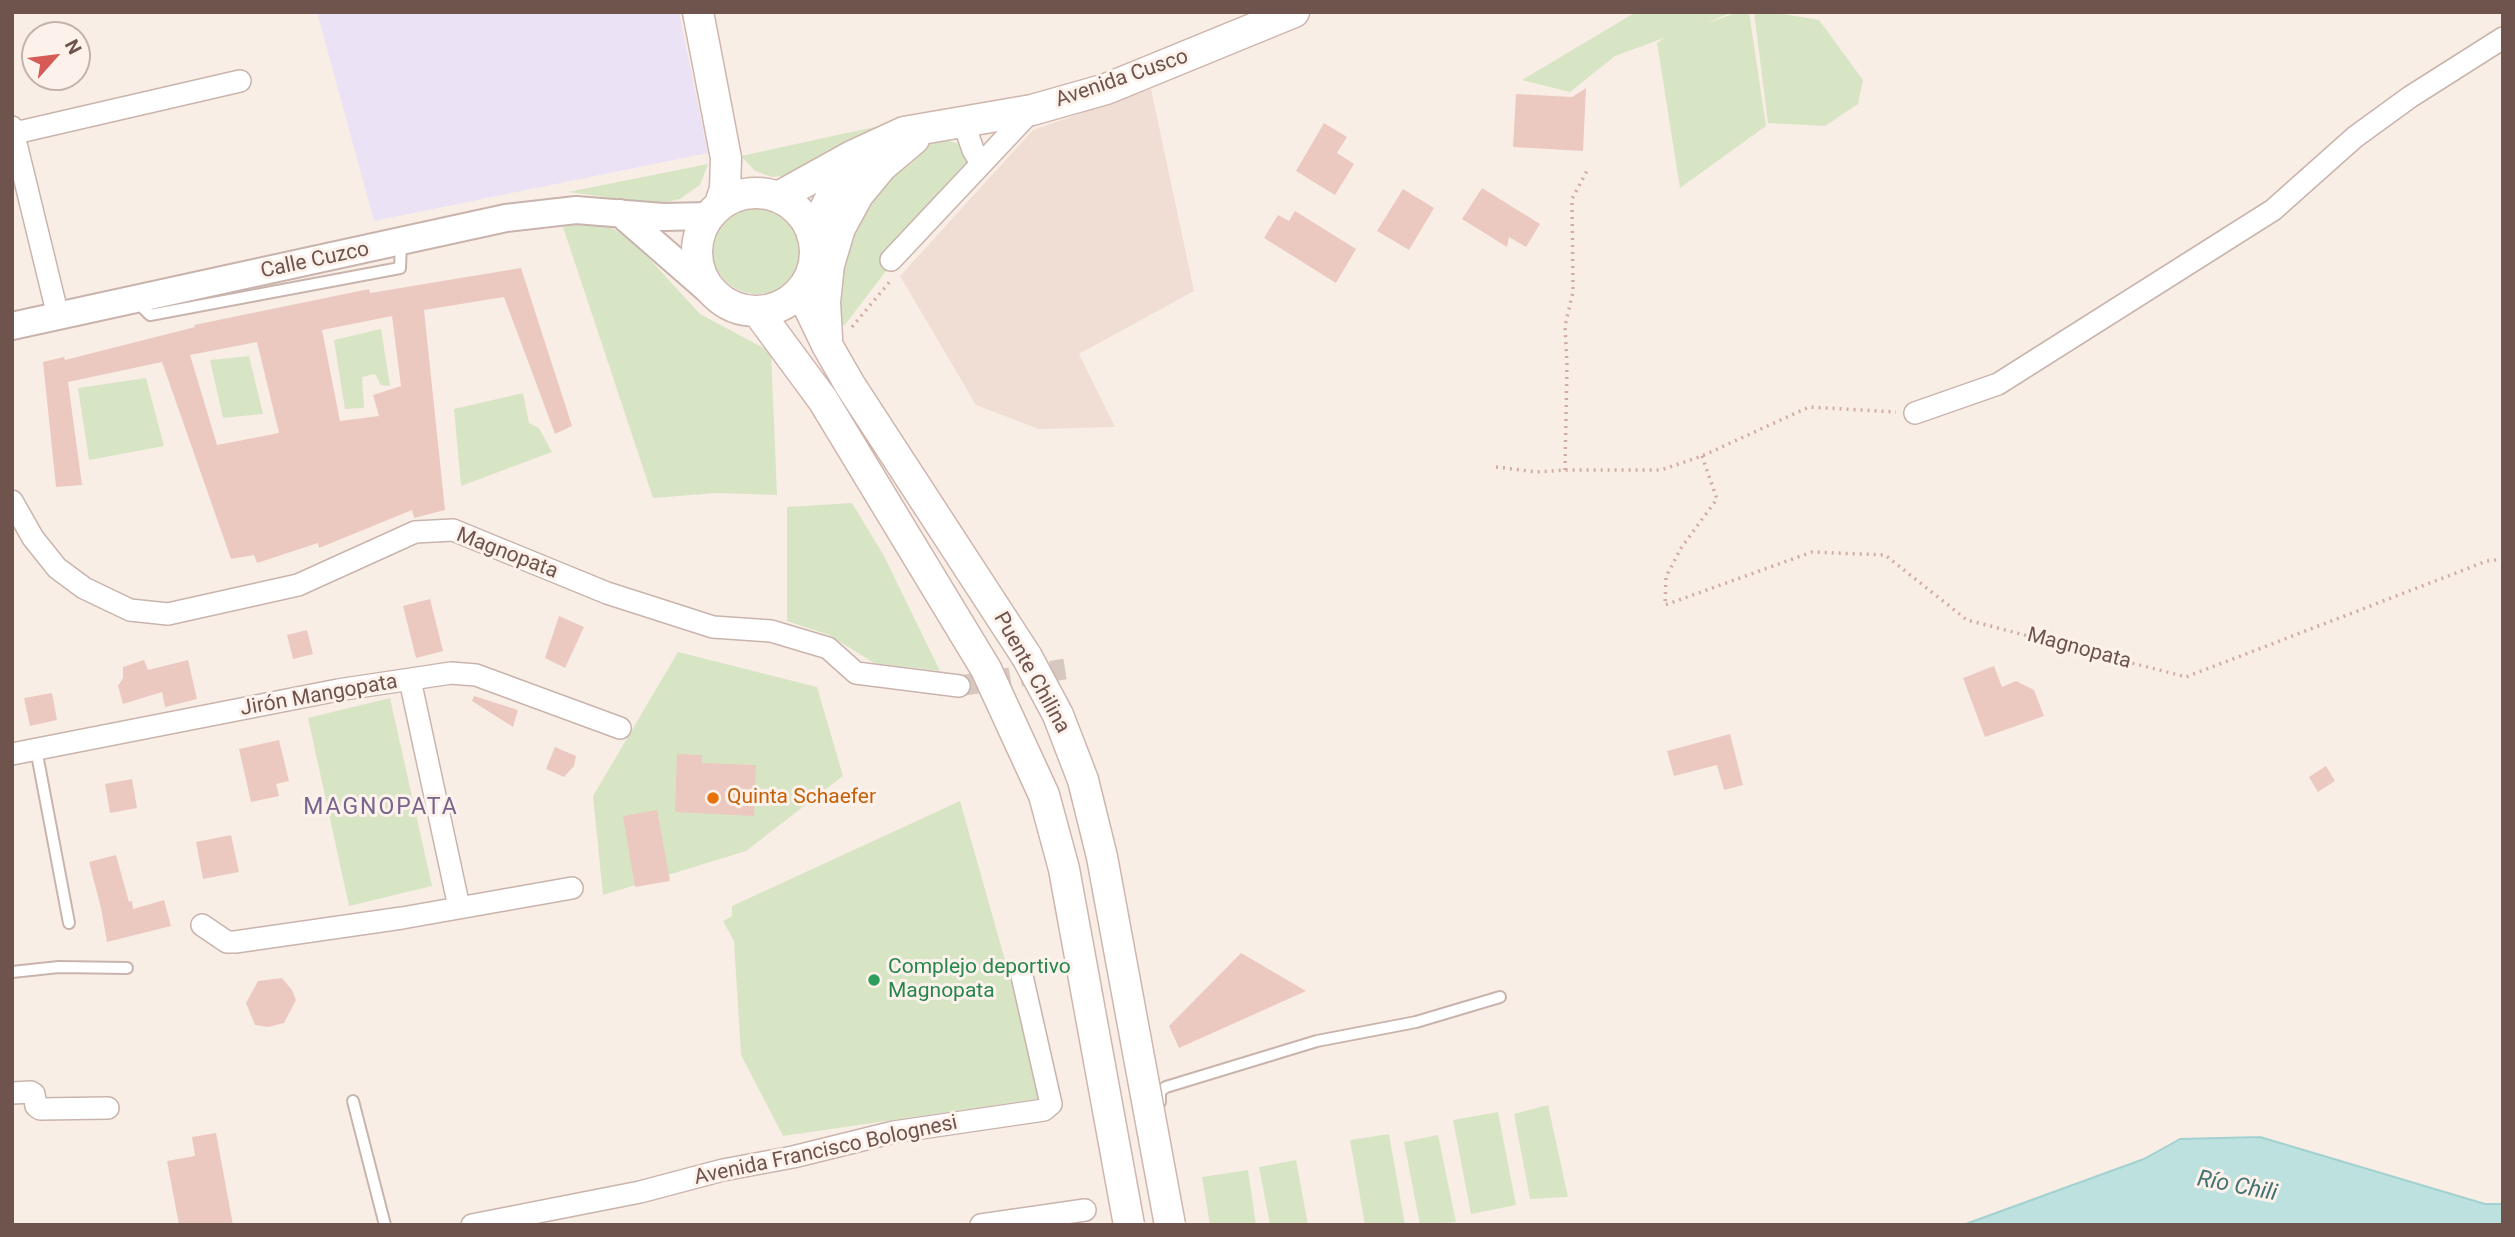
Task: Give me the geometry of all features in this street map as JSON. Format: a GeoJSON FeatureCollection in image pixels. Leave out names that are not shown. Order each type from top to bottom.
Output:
{"type":"FeatureCollection","features":[{"type":"Feature","properties":{"kind":"main road"},"geometry":{"type":"LineString","coordinates":[[698,12],[726,158],[725,189],[701,229],[696,260],[706,285],[714,295],[734,308],[758,312],[786,304],[801,291],[812,270],[815,247],[812,235],[799,212],[749,183],[726,158]]}},
{"type":"Feature","properties":{"kind":"main road","name":"Avenida Cusco"},"geometry":{"type":"LineString","coordinates":[[770,195],[886,139],[916,129],[1032,110],[1105,89],[1294,12]]}},
{"type":"Feature","properties":{"kind":"main road","name":"Avenida Cusco"},"geometry":{"type":"LineString","coordinates":[[812,235],[833,193],[849,175],[870,160],[954,123]]}},
{"type":"Feature","properties":{"kind":"main road"},"geometry":{"type":"LineString","coordinates":[[835,341],[825,302],[829,265],[840,228],[858,195],[882,166],[914,139]]}},
{"type":"Feature","properties":{"kind":"main road"},"geometry":{"type":"LineString","coordinates":[[714,210],[740,195],[770,195]]}},
{"type":"Feature","properties":{"kind":"main road","name":"Puente Chilina"},"geometry":{"type":"LineString","coordinates":[[801,291],[835,341],[850,385],[1027,657],[1058,715],[1083,780],[1102,857],[1170,1225]]}},
{"type":"Feature","properties":{"kind":"main road","name":"Puente Chilina"},"geometry":{"type":"LineString","coordinates":[[758,312],[823,400],[986,668],[1044,795],[1064,869],[1129,1225]]}},
{"type":"Feature","properties":{"kind":"street"},"geometry":{"type":"LineString","coordinates":[[1915,413],[1998,384],[2250,224],[2273,209],[2355,137],[2399,105],[2503,38]]}},
{"type":"Feature","properties":{"kind":"street"},"geometry":{"type":"LineString","coordinates":[[58,316],[14,130],[240,81]]}},
{"type":"Feature","properties":{"kind":"street"},"geometry":{"type":"LineString","coordinates":[[891,260],[1032,110]]}},
{"type":"Feature","properties":{"kind":"street"},"geometry":{"type":"LineString","coordinates":[[954,123],[981,163]]}},
{"type":"Feature","properties":{"kind":"street","name":"Calle Cuzco"},"geometry":{"type":"LineString","coordinates":[[12,326],[506,218],[576,210],[663,217],[714,210]]}},
{"type":"Feature","properties":{"kind":"street"},"geometry":{"type":"LineString","coordinates":[[619,212],[714,295]]}},
{"type":"Feature","properties":{"kind":"street","name":"Magnopata"},"geometry":{"type":"LineString","coordinates":[[12,501],[33,538],[57,568],[84,588],[130,610],[167,614],[298,585],[415,532],[453,530],[621,598],[713,626],[771,631],[828,648],[856,673],[959,687]]}},
{"type":"Feature","properties":{"kind":"street","name":"Jirón Mangopata"},"geometry":{"type":"LineString","coordinates":[[12,754],[338,690],[452,673],[475,675],[620,728]]}},
{"type":"Feature","properties":{"kind":"street"},"geometry":{"type":"LineString","coordinates":[[410,680],[459,907]]}},
{"type":"Feature","properties":{"kind":"street"},"geometry":{"type":"LineString","coordinates":[[202,925],[227,942],[235,942],[572,888]]}},
{"type":"Feature","properties":{"kind":"street","name":"Avenida Francisco Bolognesi"},"geometry":{"type":"LineString","coordinates":[[472,1225],[640,1192],[723,1170],[793,1157],[894,1132],[1044,1110],[1051,1104],[1022,976]]}},
{"type":"Feature","properties":{"kind":"street"},"geometry":{"type":"LineString","coordinates":[[12,1093],[32,1092],[36,1106],[40,1109],[108,1108]]}},
{"type":"Feature","properties":{"kind":"street"},"geometry":{"type":"LineString","coordinates":[[981,1225],[1085,1210]]}},
{"type":"Feature","properties":{"kind":"lane"},"geometry":{"type":"LineString","coordinates":[[36,748],[69,923]]}},
{"type":"Feature","properties":{"kind":"lane"},"geometry":{"type":"LineString","coordinates":[[12,972],[59,967],[127,968]]}},
{"type":"Feature","properties":{"kind":"lane"},"geometry":{"type":"LineString","coordinates":[[1161,1109],[1158,1096],[1166,1087],[1317,1041],[1416,1021],[1500,997]]}},
{"type":"Feature","properties":{"kind":"lane"},"geometry":{"type":"LineString","coordinates":[[353,1101],[385,1225]]}},
{"type":"Feature","properties":{"kind":"path"},"geometry":{"type":"LineString","coordinates":[[1565,470],[1565,326],[1573,292],[1572,199],[1588,169]]}},
{"type":"Feature","properties":{"kind":"path"},"geometry":{"type":"LineString","coordinates":[[835,341],[892,279],[891,260]]}},
{"type":"Feature","properties":{"kind":"path"},"geometry":{"type":"LineString","coordinates":[[1496,467],[1537,472],[1661,470],[1702,457],[1809,407],[1915,413]]}},
{"type":"Feature","properties":{"kind":"path","name":"Magnopata"},"geometry":{"type":"LineString","coordinates":[[1702,457],[1717,499],[1681,548],[1666,577],[1665,604],[1812,552],[1885,555],[1967,620],[2186,677],[2487,561],[2503,559]]}},
{"type":"Feature","properties":{"kind":"shaded area"},"geometry":{"type":"Polygon","coordinates":[[[317,12],[679,12],[708,153],[374,221],[317,12]]]}},
{"type":"Feature","properties":{"kind":"shaded area"},"geometry":{"type":"Polygon","coordinates":[[[1151,89],[1194,291],[1079,354],[1115,427],[1039,429],[976,405],[900,276],[1033,130],[1151,89]]]}},
{"type":"Feature","properties":{"kind":"green space"},"geometry":{"type":"Polygon","coordinates":[[[1636,12],[1732,12],[1707,23],[1739,12],[1749,12],[1766,126],[1680,188],[1657,43],[1664,38],[1615,56],[1570,92],[1522,80],[1636,12]]]}},
{"type":"Feature","properties":{"kind":"green space"},"geometry":{"type":"Polygon","coordinates":[[[1754,12],[1819,20],[1863,80],[1858,104],[1825,126],[1768,123],[1754,12]]]}},
{"type":"Feature","properties":{"kind":"green space"},"geometry":{"type":"Polygon","coordinates":[[[879,126],[790,175],[772,177],[755,171],[741,156],[879,126]]]}},
{"type":"Feature","properties":{"kind":"green space"},"geometry":{"type":"Polygon","coordinates":[[[940,139],[957,143],[967,162],[882,257],[886,271],[844,326],[836,310],[839,259],[861,204],[900,159],[940,139]]]}},
{"type":"Feature","properties":{"kind":"green space"},"geometry":{"type":"Polygon","coordinates":[[[708,164],[700,185],[680,199],[657,204],[568,192],[708,164]]]}},
{"type":"Feature","properties":{"kind":"green space"},"geometry":{"type":"Polygon","coordinates":[[[757,204],[774,207],[789,217],[799,232],[802,249],[799,266],[789,281],[774,291],[757,294],[740,291],[725,281],[715,266],[712,249],[715,232],[725,217],[740,207],[757,204]]]}},
{"type":"Feature","properties":{"kind":"green space"},"geometry":{"type":"Polygon","coordinates":[[[583,223],[607,225],[632,240],[700,314],[771,352],[777,495],[717,493],[653,498],[563,227],[583,223]]]}},
{"type":"Feature","properties":{"kind":"green space"},"geometry":{"type":"Polygon","coordinates":[[[381,329],[390,386],[381,385],[375,374],[362,377],[364,408],[345,409],[334,340],[381,329]]]}},
{"type":"Feature","properties":{"kind":"green space"},"geometry":{"type":"Polygon","coordinates":[[[249,356],[263,414],[223,418],[210,360],[249,356]]]}},
{"type":"Feature","properties":{"kind":"green space"},"geometry":{"type":"Polygon","coordinates":[[[146,378],[164,446],[89,460],[78,388],[146,378]]]}},
{"type":"Feature","properties":{"kind":"green space"},"geometry":{"type":"Polygon","coordinates":[[[523,393],[529,423],[539,428],[552,452],[461,486],[454,409],[523,393]]]}},
{"type":"Feature","properties":{"kind":"green space"},"geometry":{"type":"Polygon","coordinates":[[[852,503],[884,556],[940,671],[874,663],[829,635],[787,621],[787,507],[852,503]]]}},
{"type":"Feature","properties":{"kind":"green space"},"geometry":{"type":"Polygon","coordinates":[[[678,652],[817,687],[843,776],[746,851],[603,895],[593,796],[678,652]]]}},
{"type":"Feature","properties":{"kind":"green space"},"geometry":{"type":"Polygon","coordinates":[[[390,698],[432,886],[349,906],[308,718],[390,698]]]}},
{"type":"Feature","properties":{"kind":"green space","name":"Complejo deportivo Magnopata"},"geometry":{"type":"Polygon","coordinates":[[[960,801],[1044,1098],[783,1136],[741,1055],[734,941],[723,921],[732,916],[732,906],[960,801]]]}},
{"type":"Feature","properties":{"kind":"green space"},"geometry":{"type":"Polygon","coordinates":[[[1548,1105],[1568,1197],[1530,1199],[1514,1114],[1548,1105]]]}},
{"type":"Feature","properties":{"kind":"green space"},"geometry":{"type":"Polygon","coordinates":[[[1498,1112],[1516,1205],[1471,1214],[1453,1120],[1498,1112]]]}},
{"type":"Feature","properties":{"kind":"green space"},"geometry":{"type":"Polygon","coordinates":[[[1389,1134],[1405,1225],[1365,1225],[1350,1140],[1389,1134]]]}},
{"type":"Feature","properties":{"kind":"green space"},"geometry":{"type":"Polygon","coordinates":[[[1438,1135],[1456,1222],[1420,1225],[1404,1142],[1438,1135]]]}},
{"type":"Feature","properties":{"kind":"green space"},"geometry":{"type":"Polygon","coordinates":[[[1296,1160],[1308,1225],[1270,1225],[1259,1167],[1296,1160]]]}},
{"type":"Feature","properties":{"kind":"green space"},"geometry":{"type":"Polygon","coordinates":[[[1248,1170],[1256,1225],[1210,1225],[1202,1177],[1248,1170]]]}},
{"type":"Feature","properties":{"kind":"water","name":"Río Chili"},"geometry":{"type":"Polygon","coordinates":[[[2260,1137],[2485,1204],[2503,1204],[2503,1225],[1963,1225],[2144,1159],[2180,1139],[2260,1137]]]}},
{"type":"Feature","properties":{"kind":"building"},"geometry":{"type":"Polygon","coordinates":[[[1586,88],[1583,151],[1513,147],[1516,94],[1572,97],[1586,88]]]}},
{"type":"Feature","properties":{"kind":"building"},"geometry":{"type":"Polygon","coordinates":[[[1324,123],[1347,137],[1337,153],[1354,164],[1335,195],[1296,171],[1324,123]]]}},
{"type":"Feature","properties":{"kind":"building"},"geometry":{"type":"Polygon","coordinates":[[[1482,188],[1540,224],[1526,247],[1509,237],[1507,247],[1462,219],[1482,188]]]}},
{"type":"Feature","properties":{"kind":"building"},"geometry":{"type":"Polygon","coordinates":[[[1403,189],[1434,208],[1409,250],[1377,231],[1403,189]]]}},
{"type":"Feature","properties":{"kind":"building"},"geometry":{"type":"Polygon","coordinates":[[[1295,211],[1356,249],[1336,283],[1264,238],[1278,215],[1289,221],[1295,211]]]}},
{"type":"Feature","properties":{"kind":"building"},"geometry":{"type":"Polygon","coordinates":[[[521,268],[572,426],[555,434],[504,297],[424,310],[445,510],[414,518],[412,510],[319,548],[318,543],[257,563],[254,555],[231,559],[162,362],[68,382],[82,485],[56,487],[43,362],[64,357],[65,360],[195,327],[194,325],[369,289],[370,293],[521,268]],[[392,316],[322,330],[340,421],[379,416],[373,395],[401,386],[392,316]],[[257,342],[190,355],[217,445],[279,433],[257,342]]]}},
{"type":"Feature","properties":{"kind":"building"},"geometry":{"type":"Polygon","coordinates":[[[430,599],[443,651],[416,658],[403,606],[430,599]]]}},
{"type":"Feature","properties":{"kind":"building"},"geometry":{"type":"Polygon","coordinates":[[[559,616],[584,627],[565,668],[545,658],[559,616]]]}},
{"type":"Feature","properties":{"kind":"building"},"geometry":{"type":"Polygon","coordinates":[[[307,630],[313,654],[293,659],[287,635],[307,630]]]}},
{"type":"Feature","properties":{"kind":"building"},"geometry":{"type":"Polygon","coordinates":[[[144,660],[148,670],[188,660],[197,699],[165,707],[162,692],[123,704],[118,686],[123,678],[123,667],[144,660]]]}},
{"type":"Feature","properties":{"kind":"building"},"geometry":{"type":"Polygon","coordinates":[[[1994,666],[2002,687],[2016,681],[2034,690],[2044,716],[1985,737],[1963,678],[1994,666]]]}},
{"type":"Feature","properties":{"kind":"building"},"geometry":{"type":"Polygon","coordinates":[[[52,693],[57,720],[30,726],[24,698],[52,693]]]}},
{"type":"Feature","properties":{"kind":"building"},"geometry":{"type":"Polygon","coordinates":[[[474,696],[518,710],[513,727],[472,701],[474,696]]]}},
{"type":"Feature","properties":{"kind":"building"},"geometry":{"type":"Polygon","coordinates":[[[1730,734],[1743,785],[1724,790],[1717,765],[1674,776],[1667,751],[1730,734]]]}},
{"type":"Feature","properties":{"kind":"building"},"geometry":{"type":"Polygon","coordinates":[[[279,740],[289,781],[276,784],[279,796],[251,802],[239,749],[279,740]]]}},
{"type":"Feature","properties":{"kind":"building"},"geometry":{"type":"Polygon","coordinates":[[[555,747],[576,756],[574,766],[564,777],[546,769],[555,747]]]}},
{"type":"Feature","properties":{"kind":"building"},"geometry":{"type":"Polygon","coordinates":[[[677,754],[702,755],[702,763],[756,765],[754,816],[675,812],[677,754]]]}},
{"type":"Feature","properties":{"kind":"building"},"geometry":{"type":"Polygon","coordinates":[[[2326,766],[2335,781],[2318,792],[2309,777],[2326,766]]]}},
{"type":"Feature","properties":{"kind":"building"},"geometry":{"type":"Polygon","coordinates":[[[132,779],[137,808],[110,813],[105,784],[132,779]]]}},
{"type":"Feature","properties":{"kind":"building"},"geometry":{"type":"Polygon","coordinates":[[[657,810],[670,881],[635,887],[623,816],[657,810]]]}},
{"type":"Feature","properties":{"kind":"building"},"geometry":{"type":"Polygon","coordinates":[[[231,835],[239,872],[203,879],[196,842],[231,835]]]}},
{"type":"Feature","properties":{"kind":"building"},"geometry":{"type":"Polygon","coordinates":[[[116,855],[133,909],[164,900],[171,926],[107,942],[89,862],[116,855]]]}},
{"type":"Feature","properties":{"kind":"building"},"geometry":{"type":"Polygon","coordinates":[[[1241,953],[1306,991],[1179,1048],[1169,1026],[1241,953]]]}},
{"type":"Feature","properties":{"kind":"building"},"geometry":{"type":"Polygon","coordinates":[[[282,978],[296,1000],[284,1023],[268,1027],[255,1025],[246,1003],[258,981],[282,978]]]}},
{"type":"Feature","properties":{"kind":"building"},"geometry":{"type":"Polygon","coordinates":[[[216,1133],[233,1225],[179,1225],[167,1161],[195,1156],[192,1137],[216,1133]]]}},
{"type":"Feature","properties":{"kind":"tunnel"},"geometry":{"type":"LineString","coordinates":[[959,686],[1065,669]]}},
{"type":"Feature","properties":{"kind":"place","name":"Quinta Schaefer"},"geometry":{"type":"Point","coordinates":[713,798]}},
{"type":"Feature","properties":{"kind":"place","name":"Complejo deportivo Magnopata"},"geometry":{"type":"Point","coordinates":[874,980]}},
{"type":"Feature","properties":{"kind":"district","name":"MAGNOPATA"},"geometry":{"type":"Point","coordinates":[381,808]}}]}
